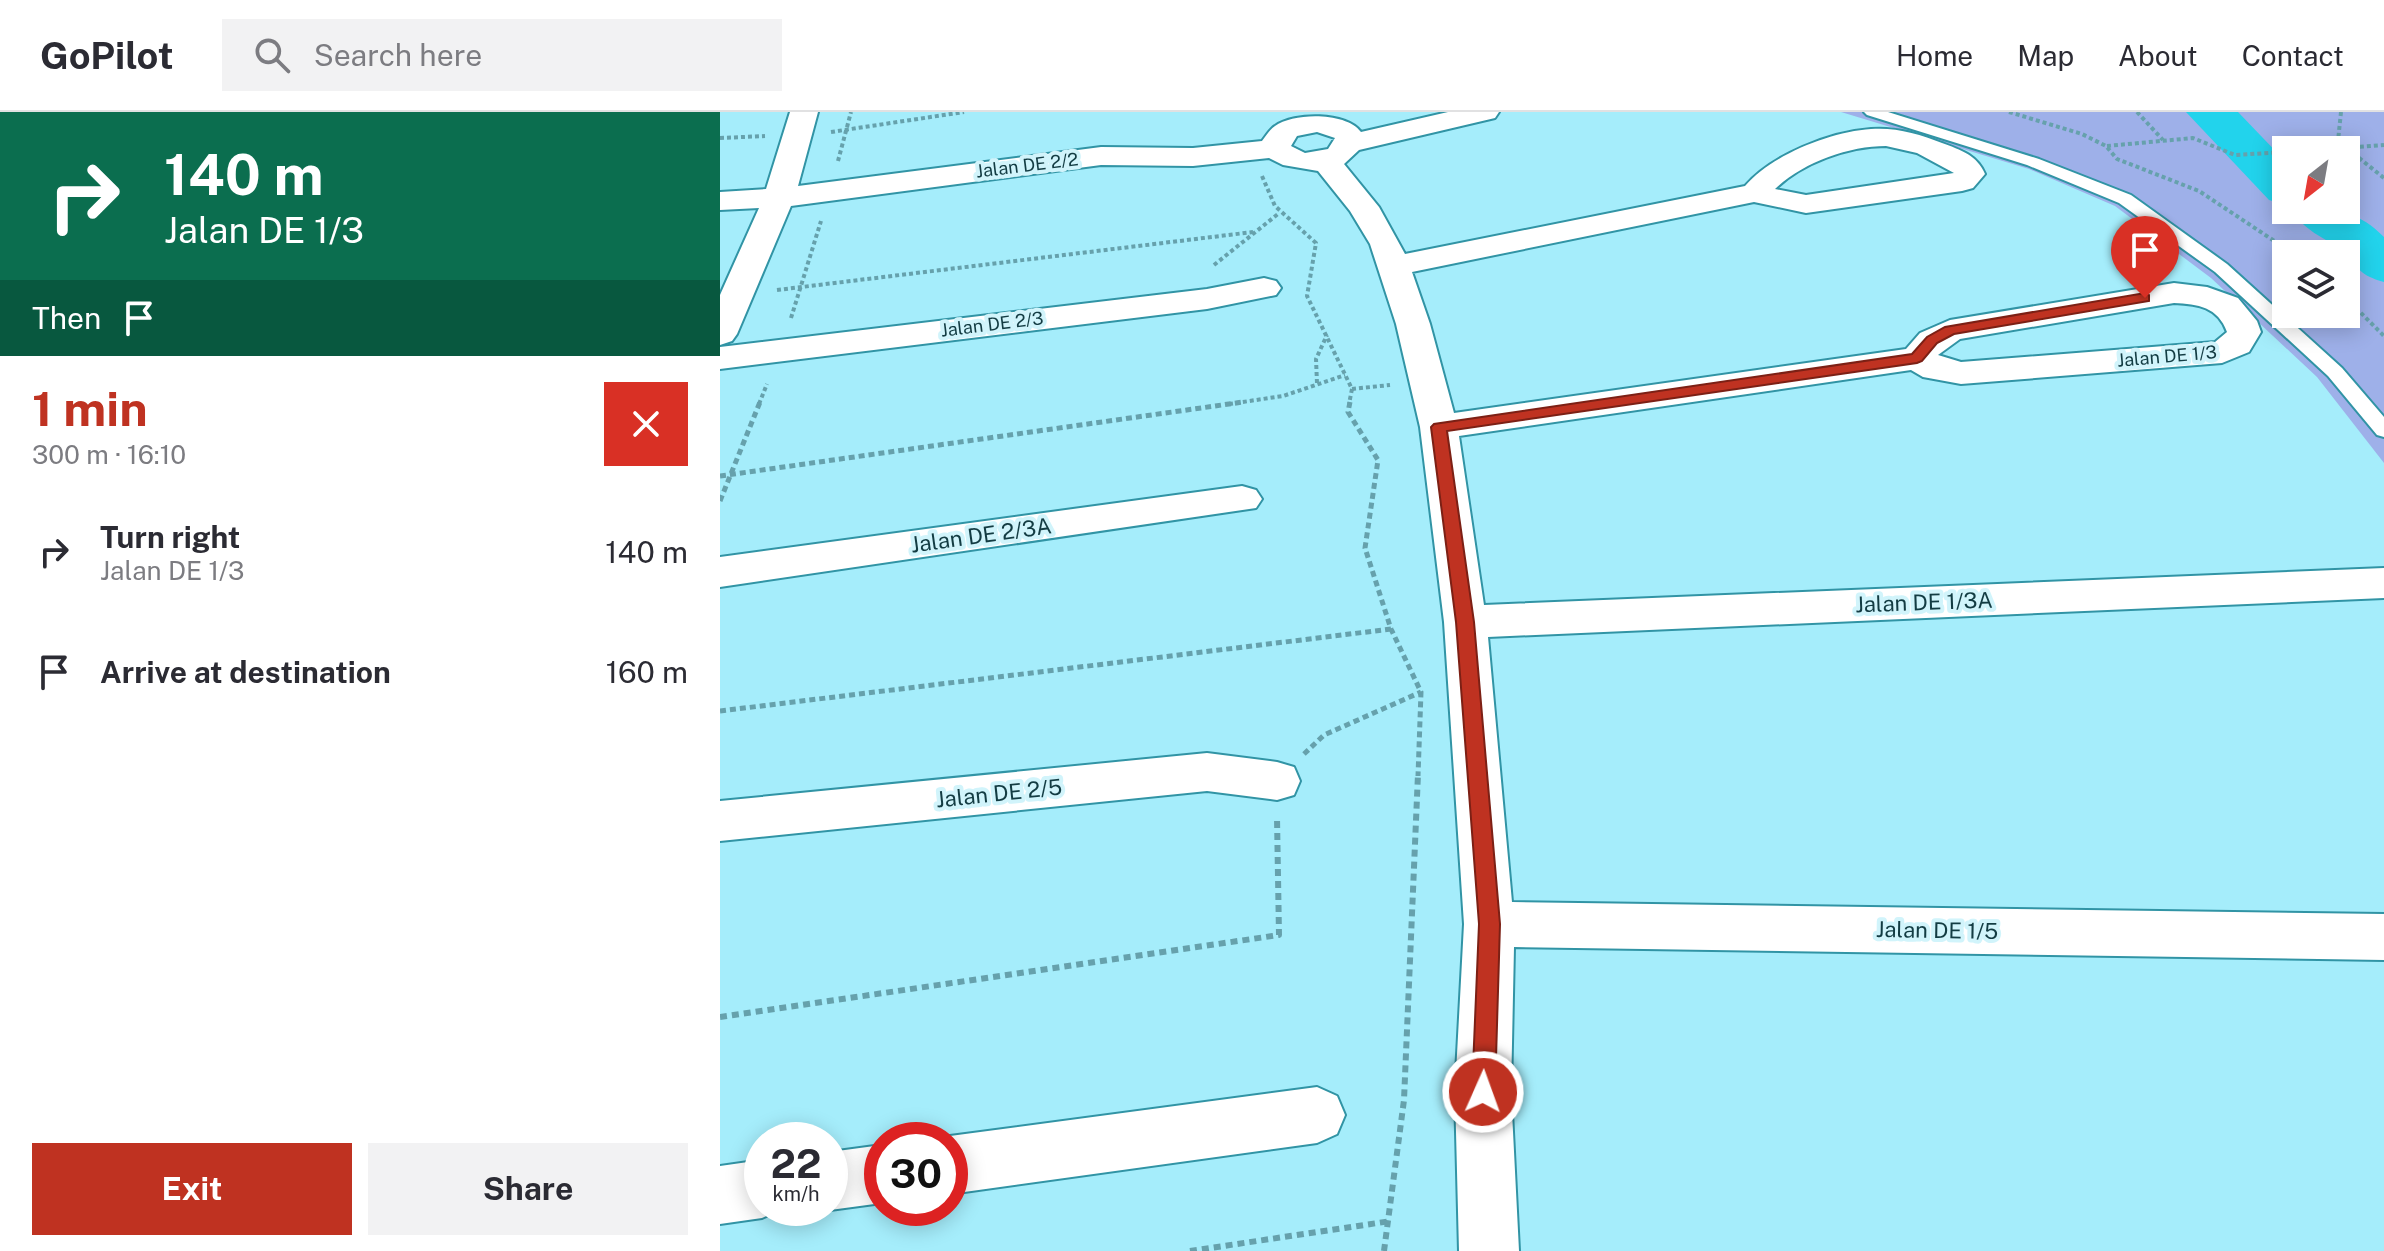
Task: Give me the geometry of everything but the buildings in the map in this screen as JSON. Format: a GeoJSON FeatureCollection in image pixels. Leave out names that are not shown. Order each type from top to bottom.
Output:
{"type":"FeatureCollection","features":[{"type":"Feature","properties":{"kind":"street"},"geometry":{"type":"LineString","coordinates":[[1260,112],[1271,145]]}},
{"type":"Feature","properties":{"kind":"street"},"geometry":{"type":"LineString","coordinates":[[1485,112],[1337,137],[1363,207],[1386,244],[1394,266],[1413,324],[1439,427],[1465,622],[1489,924],[1483,1092],[1489,1251]]}},
{"type":"Feature","properties":{"kind":"street"},"geometry":{"type":"LineString","coordinates":[[720,334],[779,198],[801,123]]}},
{"type":"Feature","properties":{"kind":"street","name":"Jalan DE 2/2"},"geometry":{"type":"LineString","coordinates":[[720,201],[779,198],[1086,158],[1193,157],[1271,145],[1308,124],[1330,125],[1337,137]]}},
{"type":"Feature","properties":{"kind":"street"},"geometry":{"type":"LineString","coordinates":[[1394,266],[1755,193],[1785,202],[1806,204],[1962,182],[1970,174],[1966,165],[1943,152],[1876,137],[1859,139],[1785,164],[1768,176],[1755,193]]}},
{"type":"Feature","properties":{"kind":"street","name":"Jalan DE 2/3"},"geometry":{"type":"LineString","coordinates":[[720,358],[1264,288]]}},
{"type":"Feature","properties":{"kind":"street","name":"Jalan DE 1/3"},"geometry":{"type":"LineString","coordinates":[[1439,427],[1917,358],[1936,369],[1961,373],[2222,352],[2237,344],[2244,332],[2241,318],[2230,307],[2205,294],[2174,293],[1950,330],[1932,340],[1917,358]]}},
{"type":"Feature","properties":{"kind":"street","name":"Jalan DE 2/3A"},"geometry":{"type":"LineString","coordinates":[[720,572],[1242,499]]}},
{"type":"Feature","properties":{"kind":"street","name":"Jalan DE 1/3A"},"geometry":{"type":"LineString","coordinates":[[1465,622],[2384,583]]}},
{"type":"Feature","properties":{"kind":"street","name":"Jalan DE 2/5"},"geometry":{"type":"LineString","coordinates":[[720,821],[1207,772],[1277,781]]}},
{"type":"Feature","properties":{"kind":"street","name":"Jalan DE 1/5"},"geometry":{"type":"LineString","coordinates":[[1489,924],[2384,937]]}},
{"type":"Feature","properties":{"kind":"street"},"geometry":{"type":"LineString","coordinates":[[968,1163],[1317,1115]]}},
{"type":"Feature","properties":{"kind":"street"},"geometry":{"type":"LineString","coordinates":[[720,1195],[744,1192]]}},
{"type":"Feature","properties":{"kind":"lane"},"geometry":{"type":"LineString","coordinates":[[1872,112],[2033,162],[2125,199],[2221,268],[2335,372],[2384,430]]}},
{"type":"Feature","properties":{"kind":"path"},"geometry":{"type":"LineString","coordinates":[[720,501],[781,350],[831,191],[851,112]]}},
{"type":"Feature","properties":{"kind":"path"},"geometry":{"type":"LineString","coordinates":[[720,138],[801,123],[845,131],[964,112]]}},
{"type":"Feature","properties":{"kind":"path"},"geometry":{"type":"LineString","coordinates":[[2009,112],[2082,134],[2106,146],[2117,159],[2199,191],[2273,240]]}},
{"type":"Feature","properties":{"kind":"path"},"geometry":{"type":"LineString","coordinates":[[2137,112],[2164,141]]}},
{"type":"Feature","properties":{"kind":"path"},"geometry":{"type":"LineString","coordinates":[[2341,112],[2338,141],[2384,178]]}},
{"type":"Feature","properties":{"kind":"path"},"geometry":{"type":"LineString","coordinates":[[2106,146],[2193,138],[2235,155],[2272,153]]}},
{"type":"Feature","properties":{"kind":"path"},"geometry":{"type":"LineString","coordinates":[[1271,145],[1265,190],[1278,214],[1316,243],[1307,296],[1352,389],[1348,412],[1378,460],[1365,548],[1391,629],[1421,692],[1404,1100],[1391,1221],[1384,1251]]}},
{"type":"Feature","properties":{"kind":"path"},"geometry":{"type":"LineString","coordinates":[[2360,147],[2384,145]]}},
{"type":"Feature","properties":{"kind":"path"},"geometry":{"type":"LineString","coordinates":[[1148,305],[1216,264],[1278,214]]}},
{"type":"Feature","properties":{"kind":"path"},"geometry":{"type":"LineString","coordinates":[[738,292],[800,289],[1253,232]]}},
{"type":"Feature","properties":{"kind":"path"},"geometry":{"type":"LineString","coordinates":[[2360,312],[2384,336]]}},
{"type":"Feature","properties":{"kind":"path"},"geometry":{"type":"LineString","coordinates":[[1317,383],[1316,359],[1327,335]]}},
{"type":"Feature","properties":{"kind":"path"},"geometry":{"type":"LineString","coordinates":[[720,476],[1283,396],[1345,375]]}},
{"type":"Feature","properties":{"kind":"path"},"geometry":{"type":"LineString","coordinates":[[720,711],[1391,629]]}},
{"type":"Feature","properties":{"kind":"path"},"geometry":{"type":"LineString","coordinates":[[720,1017],[1279,935],[1277,781],[1324,735],[1421,692]]}},
{"type":"Feature","properties":{"kind":"path"},"geometry":{"type":"LineString","coordinates":[[1190,1251],[1391,1221]]}},
{"type":"Feature","properties":{"kind":"shaded area"},"geometry":{"type":"Polygon","coordinates":[[[1841,112],[2384,112],[2384,463],[2317,377],[2211,278],[2115,206],[2029,169],[1841,112]]]}},
{"type":"Feature","properties":{"kind":"waterway"},"geometry":{"type":"LineString","coordinates":[[2209,112],[2272,175]]}},
{"type":"Feature","properties":{"kind":"waterway"},"geometry":{"type":"LineString","coordinates":[[2332,224],[2356,239],[2384,266]]}},
{"type":"Feature","properties":{"kind":"route"},"geometry":{"type":"LineString","coordinates":[[1483,1092],[1489,924],[1465,622],[1439,427],[1917,358],[1932,340],[1950,330],[2145,298]]}}]}
